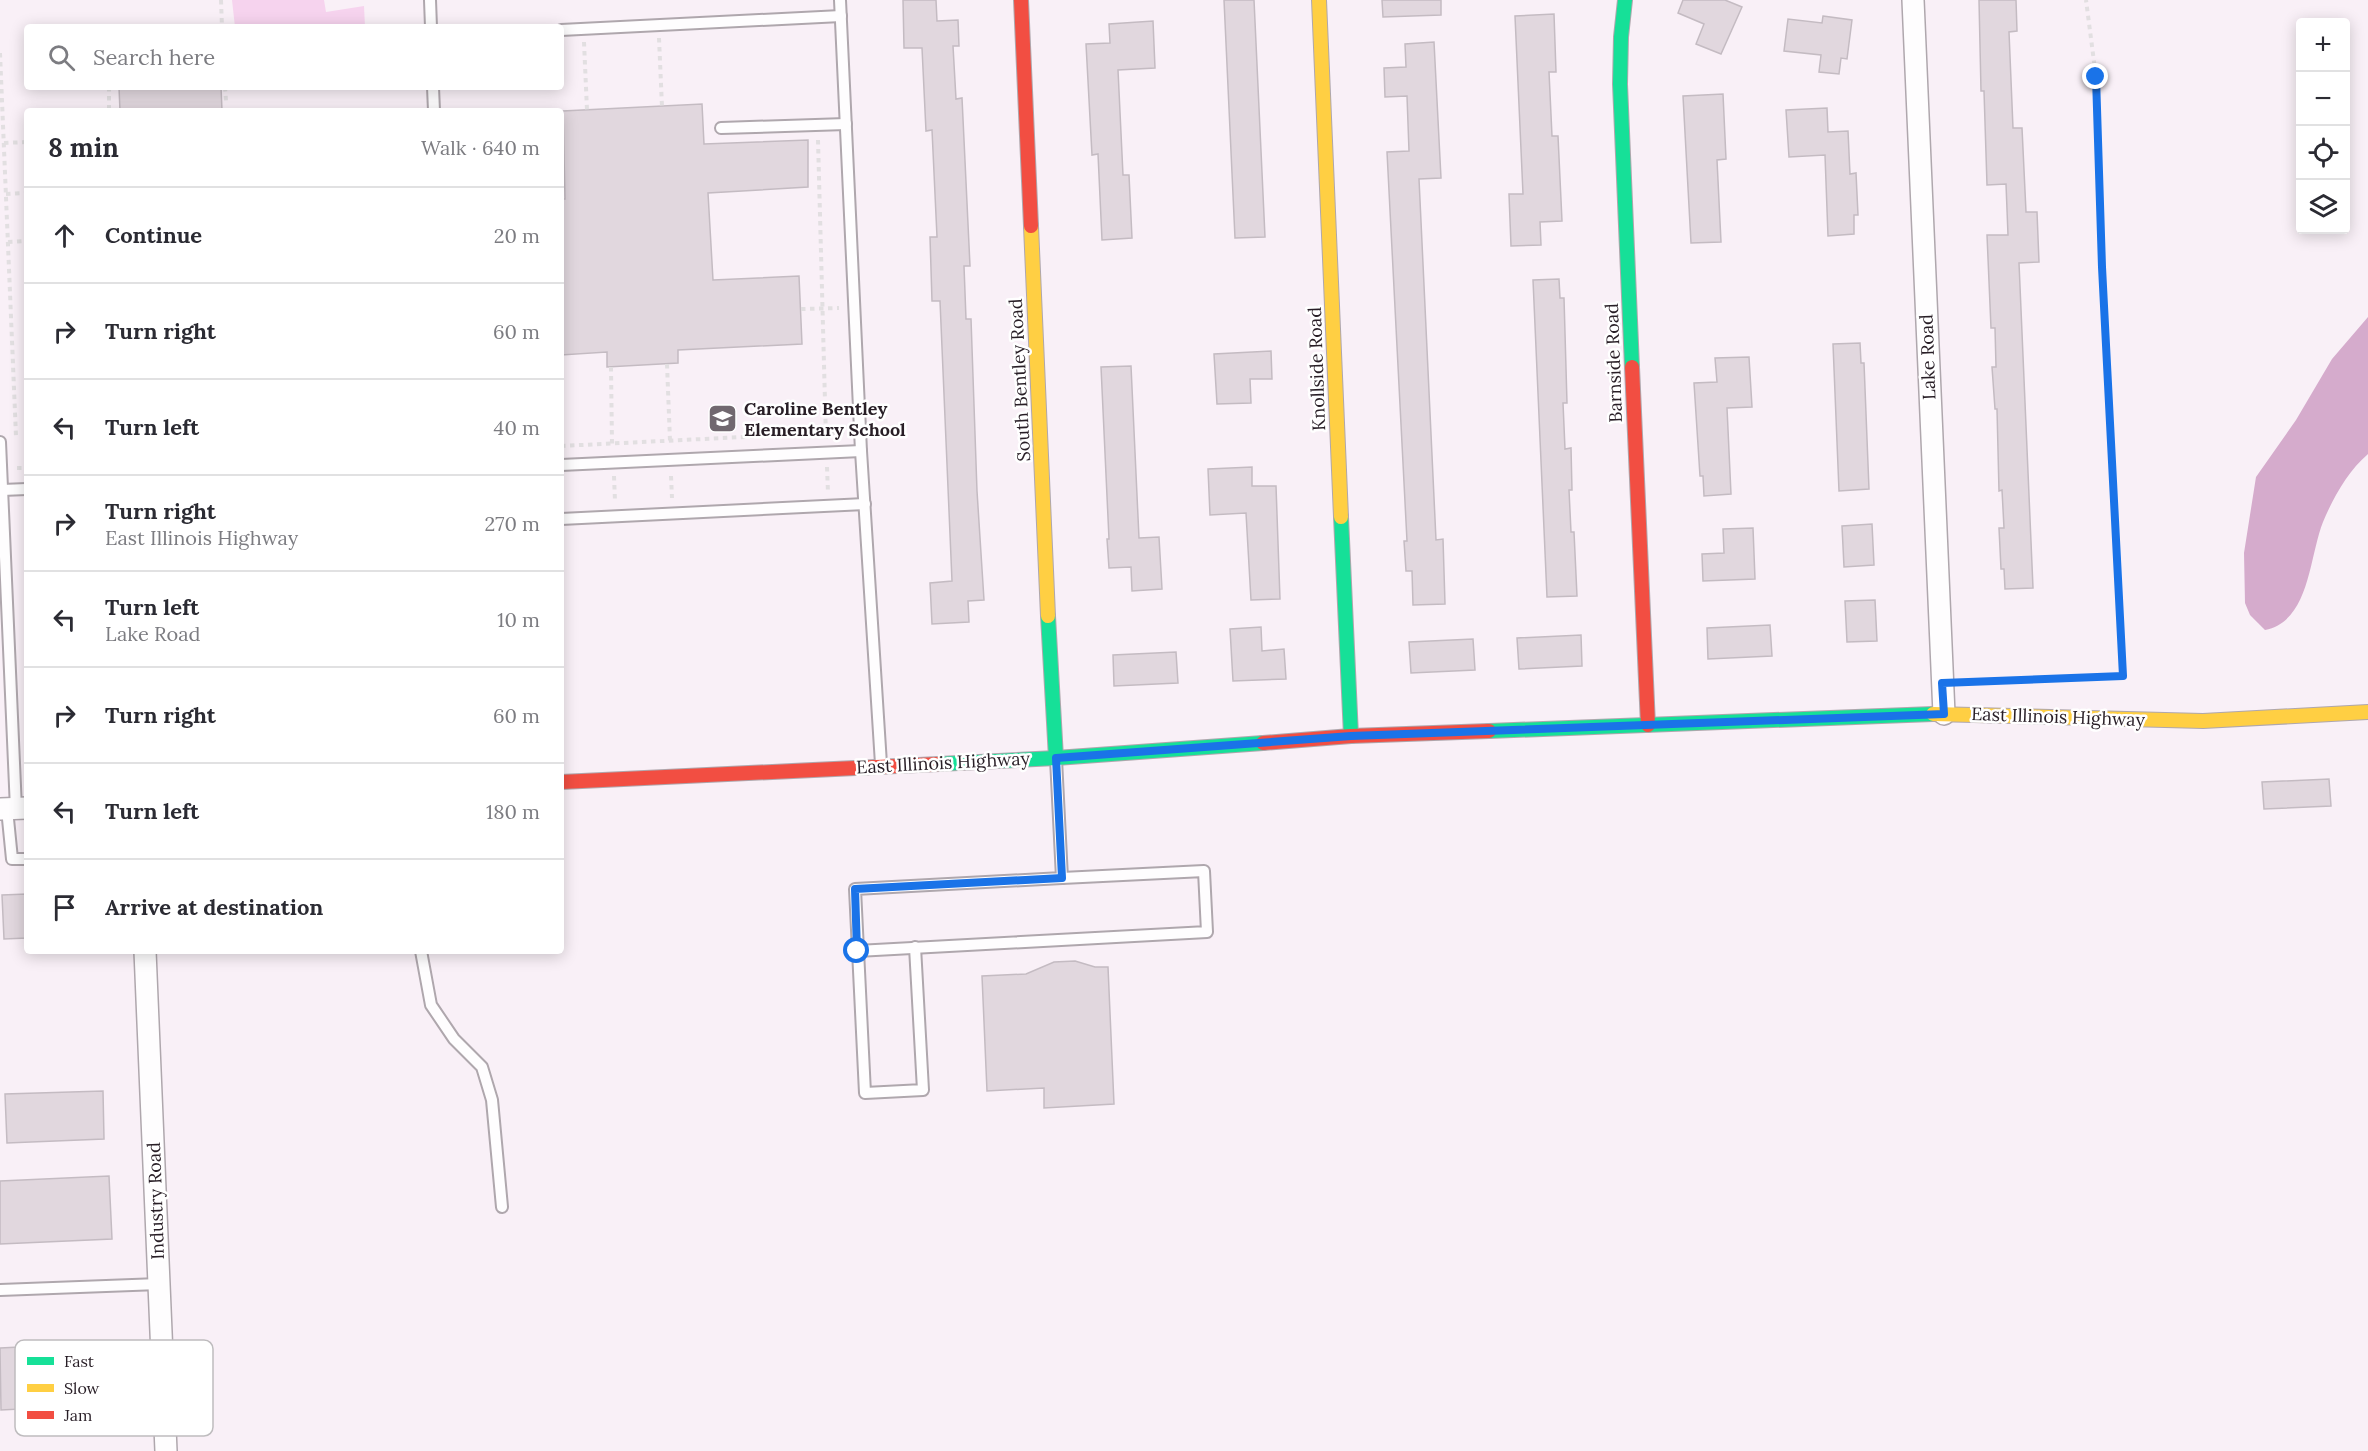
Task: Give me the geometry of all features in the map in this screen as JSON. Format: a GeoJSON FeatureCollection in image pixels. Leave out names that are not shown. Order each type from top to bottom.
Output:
{"type":"FeatureCollection","features":[{"type":"Feature","properties":{"kind":"street","name":"South Bentley Road"},"geometry":{"type":"LineString","coordinates":[[1021,0],[1052,711],[1056,758]]}},
{"type":"Feature","properties":{"kind":"street","name":"Knollside Road"},"geometry":{"type":"LineString","coordinates":[[1319,0],[1351,736]]}},
{"type":"Feature","properties":{"kind":"street","name":"Barnside Road"},"geometry":{"type":"LineString","coordinates":[[1625,0],[1620,84],[1648,725]]}},
{"type":"Feature","properties":{"kind":"street","name":"Lake Road"},"geometry":{"type":"LineString","coordinates":[[1913,0],[1944,714]]}},
{"type":"Feature","properties":{"kind":"street","name":"East Illinois Highway"},"geometry":{"type":"LineString","coordinates":[[564,782],[1056,758],[1351,736],[1944,714],[2203,721],[2368,712]]}},
{"type":"Feature","properties":{"kind":"street","name":"Industry Road"},"geometry":{"type":"LineString","coordinates":[[145,954],[161,1340]]}},
{"type":"Feature","properties":{"kind":"street","name":"Industry Road"},"geometry":{"type":"LineString","coordinates":[[165,1436],[166,1451]]}},
{"type":"Feature","properties":{"kind":"lane"},"geometry":{"type":"LineString","coordinates":[[430,0],[431,24]]}},
{"type":"Feature","properties":{"kind":"lane"},"geometry":{"type":"LineString","coordinates":[[840,0],[861,451],[882,767]]}},
{"type":"Feature","properties":{"kind":"lane"},"geometry":{"type":"LineString","coordinates":[[564,30],[841,16]]}},
{"type":"Feature","properties":{"kind":"lane"},"geometry":{"type":"LineString","coordinates":[[433,90],[434,108]]}},
{"type":"Feature","properties":{"kind":"lane"},"geometry":{"type":"LineString","coordinates":[[721,128],[846,124]]}},
{"type":"Feature","properties":{"kind":"lane"},"geometry":{"type":"LineString","coordinates":[[0,442],[12,859],[24,859]]}},
{"type":"Feature","properties":{"kind":"lane"},"geometry":{"type":"LineString","coordinates":[[564,465],[861,451]]}},
{"type":"Feature","properties":{"kind":"lane"},"geometry":{"type":"LineString","coordinates":[[2,490],[24,489]]}},
{"type":"Feature","properties":{"kind":"lane"},"geometry":{"type":"LineString","coordinates":[[564,519],[865,504]]}},
{"type":"Feature","properties":{"kind":"lane"},"geometry":{"type":"LineString","coordinates":[[1056,758],[1062,878]]}},
{"type":"Feature","properties":{"kind":"lane"},"geometry":{"type":"LineString","coordinates":[[857,951],[915,947],[1207,932],[1204,871],[855,889],[857,951],[865,1093],[923,1090],[915,947]]}},
{"type":"Feature","properties":{"kind":"lane"},"geometry":{"type":"LineString","coordinates":[[422,954],[431,1005],[454,1039],[482,1067],[492,1100],[502,1207]]}},
{"type":"Feature","properties":{"kind":"lane"},"geometry":{"type":"LineString","coordinates":[[0,1290],[159,1284]]}},
{"type":"Feature","properties":{"kind":"path"},"geometry":{"type":"LineString","coordinates":[[221,0],[222,24]]}},
{"type":"Feature","properties":{"kind":"path"},"geometry":{"type":"LineString","coordinates":[[1942,683],[2123,676],[2102,267],[2096,77],[2086,0]]}},
{"type":"Feature","properties":{"kind":"path"},"geometry":{"type":"LineString","coordinates":[[658,25],[662,107]]}},
{"type":"Feature","properties":{"kind":"path"},"geometry":{"type":"LineString","coordinates":[[584,29],[587,110]]}},
{"type":"Feature","properties":{"kind":"path"},"geometry":{"type":"LineString","coordinates":[[0,53],[17,444]]}},
{"type":"Feature","properties":{"kind":"path"},"geometry":{"type":"LineString","coordinates":[[109,90],[109,108]]}},
{"type":"Feature","properties":{"kind":"path"},"geometry":{"type":"LineString","coordinates":[[226,90],[226,100]]}},
{"type":"Feature","properties":{"kind":"path"},"geometry":{"type":"LineString","coordinates":[[818,125],[825,433],[829,506]]}},
{"type":"Feature","properties":{"kind":"path"},"geometry":{"type":"LineString","coordinates":[[4,143],[24,142]]}},
{"type":"Feature","properties":{"kind":"path"},"geometry":{"type":"LineString","coordinates":[[6,194],[24,193]]}},
{"type":"Feature","properties":{"kind":"path"},"geometry":{"type":"LineString","coordinates":[[8,242],[24,241]]}},
{"type":"Feature","properties":{"kind":"path"},"geometry":{"type":"LineString","coordinates":[[801,309],[855,308]]}},
{"type":"Feature","properties":{"kind":"path"},"geometry":{"type":"LineString","coordinates":[[667,364],[672,513]]}},
{"type":"Feature","properties":{"kind":"path"},"geometry":{"type":"LineString","coordinates":[[611,367],[616,516]]}},
{"type":"Feature","properties":{"kind":"path"},"geometry":{"type":"LineString","coordinates":[[564,446],[861,432]]}},
{"type":"Feature","properties":{"kind":"path"},"geometry":{"type":"LineString","coordinates":[[17,456],[18,468]]}},
{"type":"Feature","properties":{"kind":"shaded area"},"geometry":{"type":"Polygon","coordinates":[[[232,0],[324,0],[326,12],[364,6],[365,24],[235,24],[232,0]]]}},
{"type":"Feature","properties":{"kind":"shaded area"},"geometry":{"type":"Polygon","coordinates":[[[2368,317],[2368,454],[2336,494],[2327,513],[2318,536],[2306,586],[2299,601],[2291,614],[2280,624],[2265,630],[2250,615],[2245,603],[2244,553],[2256,477],[2296,420],[2332,359],[2368,317]]]}},
{"type":"Feature","properties":{"kind":"building"},"geometry":{"type":"Polygon","coordinates":[[[903,0],[936,0],[937,21],[958,20],[959,46],[953,46],[956,99],[962,98],[970,266],[964,266],[966,319],[971,319],[977,491],[984,600],[968,601],[969,622],[932,624],[930,583],[952,581],[940,301],[932,301],[930,237],[937,237],[932,130],[926,131],[922,48],[904,48],[903,0]]]}},
{"type":"Feature","properties":{"kind":"building"},"geometry":{"type":"Polygon","coordinates":[[[1224,0],[1254,0],[1265,237],[1235,238],[1224,0]]]}},
{"type":"Feature","properties":{"kind":"building"},"geometry":{"type":"Polygon","coordinates":[[[1382,0],[1441,0],[1441,15],[1383,17],[1382,0]]]}},
{"type":"Feature","properties":{"kind":"building"},"geometry":{"type":"Polygon","coordinates":[[[1683,0],[1725,0],[1742,7],[1721,54],[1696,44],[1704,24],[1678,13],[1683,0]]]}},
{"type":"Feature","properties":{"kind":"building"},"geometry":{"type":"Polygon","coordinates":[[[1979,0],[2016,0],[2017,31],[2009,32],[2013,128],[2022,128],[2026,212],[2037,212],[2039,262],[2019,263],[2033,588],[2005,589],[2004,569],[2001,569],[1999,528],[2004,528],[2002,490],[1999,491],[1997,409],[1995,409],[1992,367],[1996,367],[1995,328],[1991,328],[1987,235],[2008,235],[2006,184],[1987,185],[1984,91],[1981,91],[1979,0]]]}},
{"type":"Feature","properties":{"kind":"building"},"geometry":{"type":"Polygon","coordinates":[[[1554,14],[1556,72],[1549,72],[1552,136],[1558,136],[1562,221],[1540,222],[1541,245],[1511,246],[1509,194],[1523,194],[1515,16],[1554,14]]]}},
{"type":"Feature","properties":{"kind":"building"},"geometry":{"type":"Polygon","coordinates":[[[1823,16],[1852,20],[1847,59],[1841,58],[1839,74],[1819,72],[1821,55],[1784,51],[1788,19],[1822,23],[1823,16]]]}},
{"type":"Feature","properties":{"kind":"building"},"geometry":{"type":"Polygon","coordinates":[[[1153,21],[1155,68],[1118,70],[1123,175],[1129,175],[1132,238],[1102,240],[1098,154],[1092,155],[1086,44],[1110,43],[1109,24],[1153,21]]]}},
{"type":"Feature","properties":{"kind":"building"},"geometry":{"type":"Polygon","coordinates":[[[1434,42],[1441,178],[1419,179],[1436,540],[1443,539],[1445,604],[1413,605],[1412,571],[1406,571],[1404,541],[1407,541],[1387,152],[1409,151],[1407,96],[1385,97],[1384,68],[1406,67],[1405,44],[1434,42]]]}},
{"type":"Feature","properties":{"kind":"building"},"geometry":{"type":"Polygon","coordinates":[[[119,90],[221,90],[222,108],[120,108],[119,90]]]}},
{"type":"Feature","properties":{"kind":"building"},"geometry":{"type":"Polygon","coordinates":[[[1723,94],[1726,159],[1717,160],[1721,242],[1691,243],[1683,96],[1723,94]]]}},
{"type":"Feature","properties":{"kind":"building","name":"Caroline Bentley Elementary School"},"geometry":{"type":"Polygon","coordinates":[[[702,104],[704,144],[808,140],[808,187],[708,193],[713,280],[799,276],[802,344],[678,350],[678,363],[607,367],[607,352],[564,355],[564,111],[702,104]]]}},
{"type":"Feature","properties":{"kind":"building"},"geometry":{"type":"Polygon","coordinates":[[[1827,108],[1828,132],[1848,131],[1850,174],[1856,173],[1858,215],[1854,215],[1854,234],[1828,236],[1825,155],[1789,157],[1786,110],[1827,108]]]}},
{"type":"Feature","properties":{"kind":"building"},"geometry":{"type":"Polygon","coordinates":[[[1559,279],[1560,298],[1564,298],[1567,403],[1563,403],[1565,449],[1571,448],[1572,490],[1569,490],[1571,532],[1574,532],[1577,596],[1547,597],[1533,280],[1559,279]]]}},
{"type":"Feature","properties":{"kind":"building"},"geometry":{"type":"Polygon","coordinates":[[[1860,343],[1861,363],[1864,363],[1869,489],[1839,491],[1833,344],[1860,343]]]}},
{"type":"Feature","properties":{"kind":"building"},"geometry":{"type":"Polygon","coordinates":[[[1271,351],[1272,379],[1250,379],[1251,403],[1217,404],[1214,354],[1271,351]]]}},
{"type":"Feature","properties":{"kind":"building"},"geometry":{"type":"Polygon","coordinates":[[[1749,357],[1752,407],[1727,408],[1731,494],[1704,496],[1703,476],[1700,476],[1694,383],[1717,382],[1715,358],[1749,357]]]}},
{"type":"Feature","properties":{"kind":"building"},"geometry":{"type":"Polygon","coordinates":[[[1131,366],[1139,538],[1159,537],[1162,589],[1132,591],[1131,567],[1109,568],[1101,367],[1131,366]]]}},
{"type":"Feature","properties":{"kind":"building"},"geometry":{"type":"Polygon","coordinates":[[[1252,467],[1252,486],[1276,486],[1280,599],[1251,600],[1246,513],[1210,515],[1208,469],[1252,467]]]}},
{"type":"Feature","properties":{"kind":"building"},"geometry":{"type":"Polygon","coordinates":[[[1872,524],[1874,565],[1844,567],[1842,526],[1872,524]]]}},
{"type":"Feature","properties":{"kind":"building"},"geometry":{"type":"Polygon","coordinates":[[[1753,528],[1755,579],[1703,581],[1702,554],[1724,553],[1723,529],[1753,528]]]}},
{"type":"Feature","properties":{"kind":"building"},"geometry":{"type":"Polygon","coordinates":[[[1875,600],[1877,641],[1847,642],[1845,601],[1875,600]]]}},
{"type":"Feature","properties":{"kind":"building"},"geometry":{"type":"Polygon","coordinates":[[[1770,625],[1772,656],[1708,659],[1707,628],[1770,625]]]}},
{"type":"Feature","properties":{"kind":"building"},"geometry":{"type":"Polygon","coordinates":[[[1261,627],[1262,651],[1284,649],[1286,679],[1233,681],[1230,629],[1261,627]]]}},
{"type":"Feature","properties":{"kind":"building"},"geometry":{"type":"Polygon","coordinates":[[[1581,635],[1582,666],[1519,669],[1517,638],[1581,635]]]}},
{"type":"Feature","properties":{"kind":"building"},"geometry":{"type":"Polygon","coordinates":[[[1473,639],[1475,670],[1411,673],[1409,642],[1473,639]]]}},
{"type":"Feature","properties":{"kind":"building"},"geometry":{"type":"Polygon","coordinates":[[[1176,652],[1178,683],[1114,686],[1113,655],[1176,652]]]}},
{"type":"Feature","properties":{"kind":"building"},"geometry":{"type":"Polygon","coordinates":[[[2329,779],[2331,806],[2264,809],[2262,782],[2329,779]]]}},
{"type":"Feature","properties":{"kind":"building"},"geometry":{"type":"Polygon","coordinates":[[[24,894],[24,938],[4,939],[2,895],[24,894]]]}},
{"type":"Feature","properties":{"kind":"building"},"geometry":{"type":"Polygon","coordinates":[[[1075,961],[1095,967],[1108,967],[1114,1104],[1044,1108],[1044,1088],[987,1091],[982,976],[1026,974],[1054,962],[1075,961]]]}},
{"type":"Feature","properties":{"kind":"building"},"geometry":{"type":"Polygon","coordinates":[[[103,1091],[104,1139],[7,1143],[5,1094],[103,1091]]]}},
{"type":"Feature","properties":{"kind":"building"},"geometry":{"type":"Polygon","coordinates":[[[109,1176],[112,1239],[0,1244],[0,1181],[109,1176]]]}},
{"type":"Feature","properties":{"kind":"building"},"geometry":{"type":"Polygon","coordinates":[[[15,1347],[15,1409],[1,1410],[0,1348],[15,1347]]]}},
{"type":"Feature","properties":{"kind":"traffic: fast"},"geometry":{"type":"LineString","coordinates":[[1625,0],[1620,84],[1632,367]]}},
{"type":"Feature","properties":{"kind":"traffic: fast"},"geometry":{"type":"LineString","coordinates":[[1341,517],[1351,736]]}},
{"type":"Feature","properties":{"kind":"traffic: fast"},"geometry":{"type":"LineString","coordinates":[[1048,616],[1056,758]]}},
{"type":"Feature","properties":{"kind":"traffic: fast"},"geometry":{"type":"LineString","coordinates":[[1489,731],[1933,714]]}},
{"type":"Feature","properties":{"kind":"traffic: fast"},"geometry":{"type":"LineString","coordinates":[[939,764],[1263,743]]}},
{"type":"Feature","properties":{"kind":"traffic: slow"},"geometry":{"type":"LineString","coordinates":[[1319,0],[1341,517]]}},
{"type":"Feature","properties":{"kind":"traffic: slow"},"geometry":{"type":"LineString","coordinates":[[1031,226],[1048,616]]}},
{"type":"Feature","properties":{"kind":"traffic: slow"},"geometry":{"type":"LineString","coordinates":[[1933,714],[2203,721],[2368,712]]}},
{"type":"Feature","properties":{"kind":"traffic: jam"},"geometry":{"type":"LineString","coordinates":[[1021,0],[1031,226]]}},
{"type":"Feature","properties":{"kind":"traffic: jam"},"geometry":{"type":"LineString","coordinates":[[1632,367],[1648,725]]}},
{"type":"Feature","properties":{"kind":"traffic: jam"},"geometry":{"type":"LineString","coordinates":[[1263,743],[1351,736],[1489,731]]}},
{"type":"Feature","properties":{"kind":"traffic: jam"},"geometry":{"type":"LineString","coordinates":[[564,782],[939,764]]}},
{"type":"Feature","properties":{"kind":"place","name":"Caroline Bentley Elementary School"},"geometry":{"type":"Point","coordinates":[723,419]}},
{"type":"Feature","properties":{"kind":"route"},"geometry":{"type":"LineString","coordinates":[[857,951],[855,889],[1062,878],[1056,758],[1351,736],[1944,714],[1942,683],[2123,676],[2102,267],[2096,77]]}}]}
